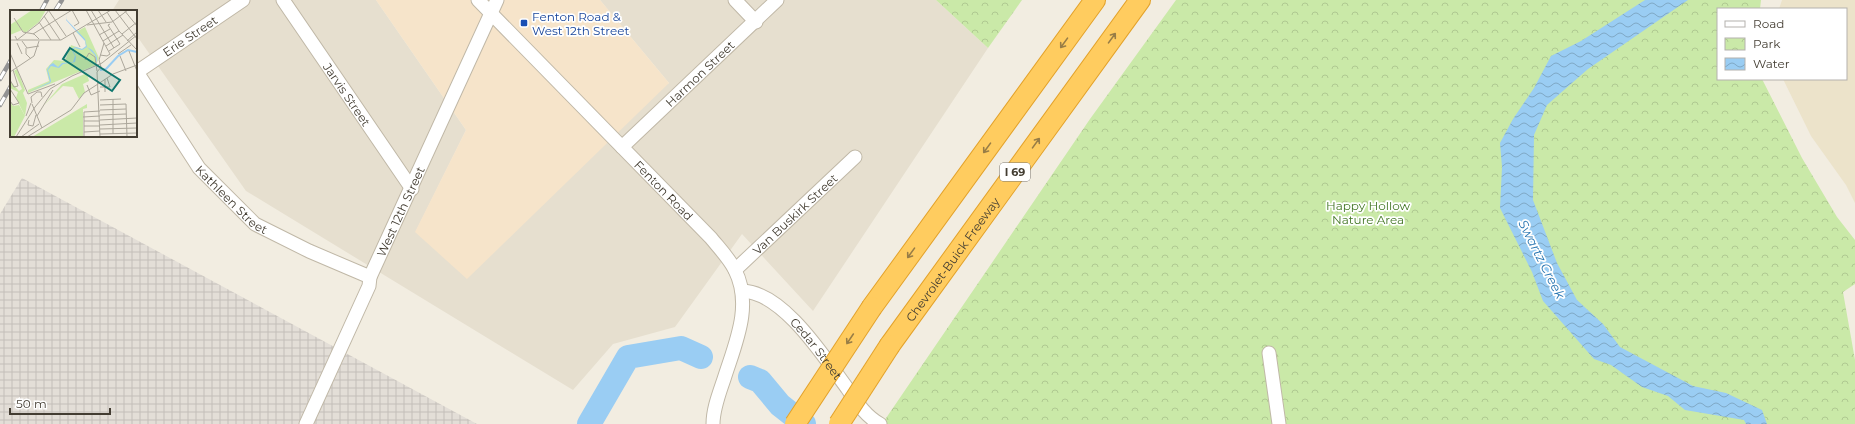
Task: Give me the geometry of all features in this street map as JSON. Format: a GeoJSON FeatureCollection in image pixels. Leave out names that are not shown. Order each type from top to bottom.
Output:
{"type":"FeatureCollection","features":[{"type":"Feature","properties":{"kind":"highway"},"geometry":{"type":"LineString","coordinates":[[795,424],[872,307],[1094,0]]}},
{"type":"Feature","properties":{"kind":"highway","name":"Chevrolet-Buick Freeway"},"geometry":{"type":"LineString","coordinates":[[838,424],[890,345],[1140,0]]}},
{"type":"Feature","properties":{"kind":"street","name":"Erie Street"},"geometry":{"type":"LineString","coordinates":[[137,72],[243,0]]}},
{"type":"Feature","properties":{"kind":"street","name":"Jarvis Street"},"geometry":{"type":"LineString","coordinates":[[283,0],[412,189]]}},
{"type":"Feature","properties":{"kind":"street","name":"Fenton Road"},"geometry":{"type":"LineString","coordinates":[[478,0],[711,238],[735,270],[742,291],[743,306],[741,324],[717,400],[712,424]]}},
{"type":"Feature","properties":{"kind":"street","name":"West 12th Street"},"geometry":{"type":"LineString","coordinates":[[306,424],[369,286],[370,277],[412,189],[497,0]]}},
{"type":"Feature","properties":{"kind":"street"},"geometry":{"type":"LineString","coordinates":[[735,0],[756,22]]}},
{"type":"Feature","properties":{"kind":"street","name":"Harmon Street"},"geometry":{"type":"LineString","coordinates":[[622,147],[756,22],[777,0]]}},
{"type":"Feature","properties":{"kind":"street","name":"Kathleen Street"},"geometry":{"type":"LineString","coordinates":[[137,72],[199,168],[255,224],[309,251],[370,277]]}},
{"type":"Feature","properties":{"kind":"street","name":"Van Buskirk Street"},"geometry":{"type":"LineString","coordinates":[[735,270],[855,157]]}},
{"type":"Feature","properties":{"kind":"street","name":"Cedar Street"},"geometry":{"type":"LineString","coordinates":[[742,291],[756,292],[777,304],[815,346],[864,410],[880,424]]}},
{"type":"Feature","properties":{"kind":"street"},"geometry":{"type":"LineString","coordinates":[[1269,353],[1279,424]]}},
{"type":"Feature","properties":{"kind":"shaded area"},"geometry":{"type":"Polygon","coordinates":[[[119,0],[376,0],[466,130],[416,231],[669,83],[600,0],[936,0],[988,48],[813,311],[742,234],[675,327],[613,344],[573,390],[246,191],[139,39],[137,40],[137,10],[113,10],[119,0]]]}},
{"type":"Feature","properties":{"kind":"shaded area"},"geometry":{"type":"Polygon","coordinates":[[[376,0],[600,0],[669,83],[467,279],[415,232],[466,130],[376,0]]]}},
{"type":"Feature","properties":{"kind":"shaded area"},"geometry":{"type":"Polygon","coordinates":[[[1782,0],[1855,0],[1855,203],[1846,185],[1811,136],[1783,80],[1847,80],[1847,8],[1779,8],[1782,0]]]}},
{"type":"Feature","properties":{"kind":"shaded area"},"geometry":{"type":"Polygon","coordinates":[[[22,178],[477,424],[0,424],[0,214],[22,178]]]}},
{"type":"Feature","properties":{"kind":"green space"},"geometry":{"type":"Polygon","coordinates":[[[936,0],[1022,0],[988,48],[936,0]]]}},
{"type":"Feature","properties":{"kind":"green space","name":"Happy Hollow Nature Area"},"geometry":{"type":"Polygon","coordinates":[[[1176,0],[1761,0],[1760,8],[1717,8],[1717,80],[1763,80],[1802,158],[1837,217],[1855,240],[1855,284],[1843,292],[1855,360],[1855,424],[882,424],[1090,119],[1176,0]]]}},
{"type":"Feature","properties":{"kind":"water","name":"Swartz Creek"},"geometry":{"type":"Polygon","coordinates":[[[1645,0],[1688,0],[1588,69],[1547,105],[1534,135],[1533,200],[1557,263],[1577,300],[1603,324],[1620,347],[1693,386],[1726,393],[1762,410],[1767,424],[1746,424],[1744,420],[1685,410],[1668,396],[1642,387],[1611,365],[1594,359],[1543,301],[1532,272],[1500,208],[1502,167],[1500,143],[1513,119],[1534,88],[1551,56],[1581,41],[1645,0]]]}},
{"type":"Feature","properties":{"kind":"waterway"},"geometry":{"type":"LineString","coordinates":[[589,424],[628,357],[681,348],[701,357]]}},
{"type":"Feature","properties":{"kind":"waterway"},"geometry":{"type":"LineString","coordinates":[[750,377],[760,381],[780,405],[804,424]]}},
{"type":"Feature","properties":{"kind":"railway"},"geometry":{"type":"LineString","coordinates":[[42,10],[47,0]]}},
{"type":"Feature","properties":{"kind":"railway"},"geometry":{"type":"LineString","coordinates":[[56,10],[62,0]]}},
{"type":"Feature","properties":{"kind":"railway"},"geometry":{"type":"LineString","coordinates":[[0,79],[10,62]]}},
{"type":"Feature","properties":{"kind":"railway"},"geometry":{"type":"LineString","coordinates":[[0,105],[10,88]]}},
{"type":"Feature","properties":{"kind":"place","name":"Fenton Road & West 12th Street"},"geometry":{"type":"Point","coordinates":[524,23]}}]}
